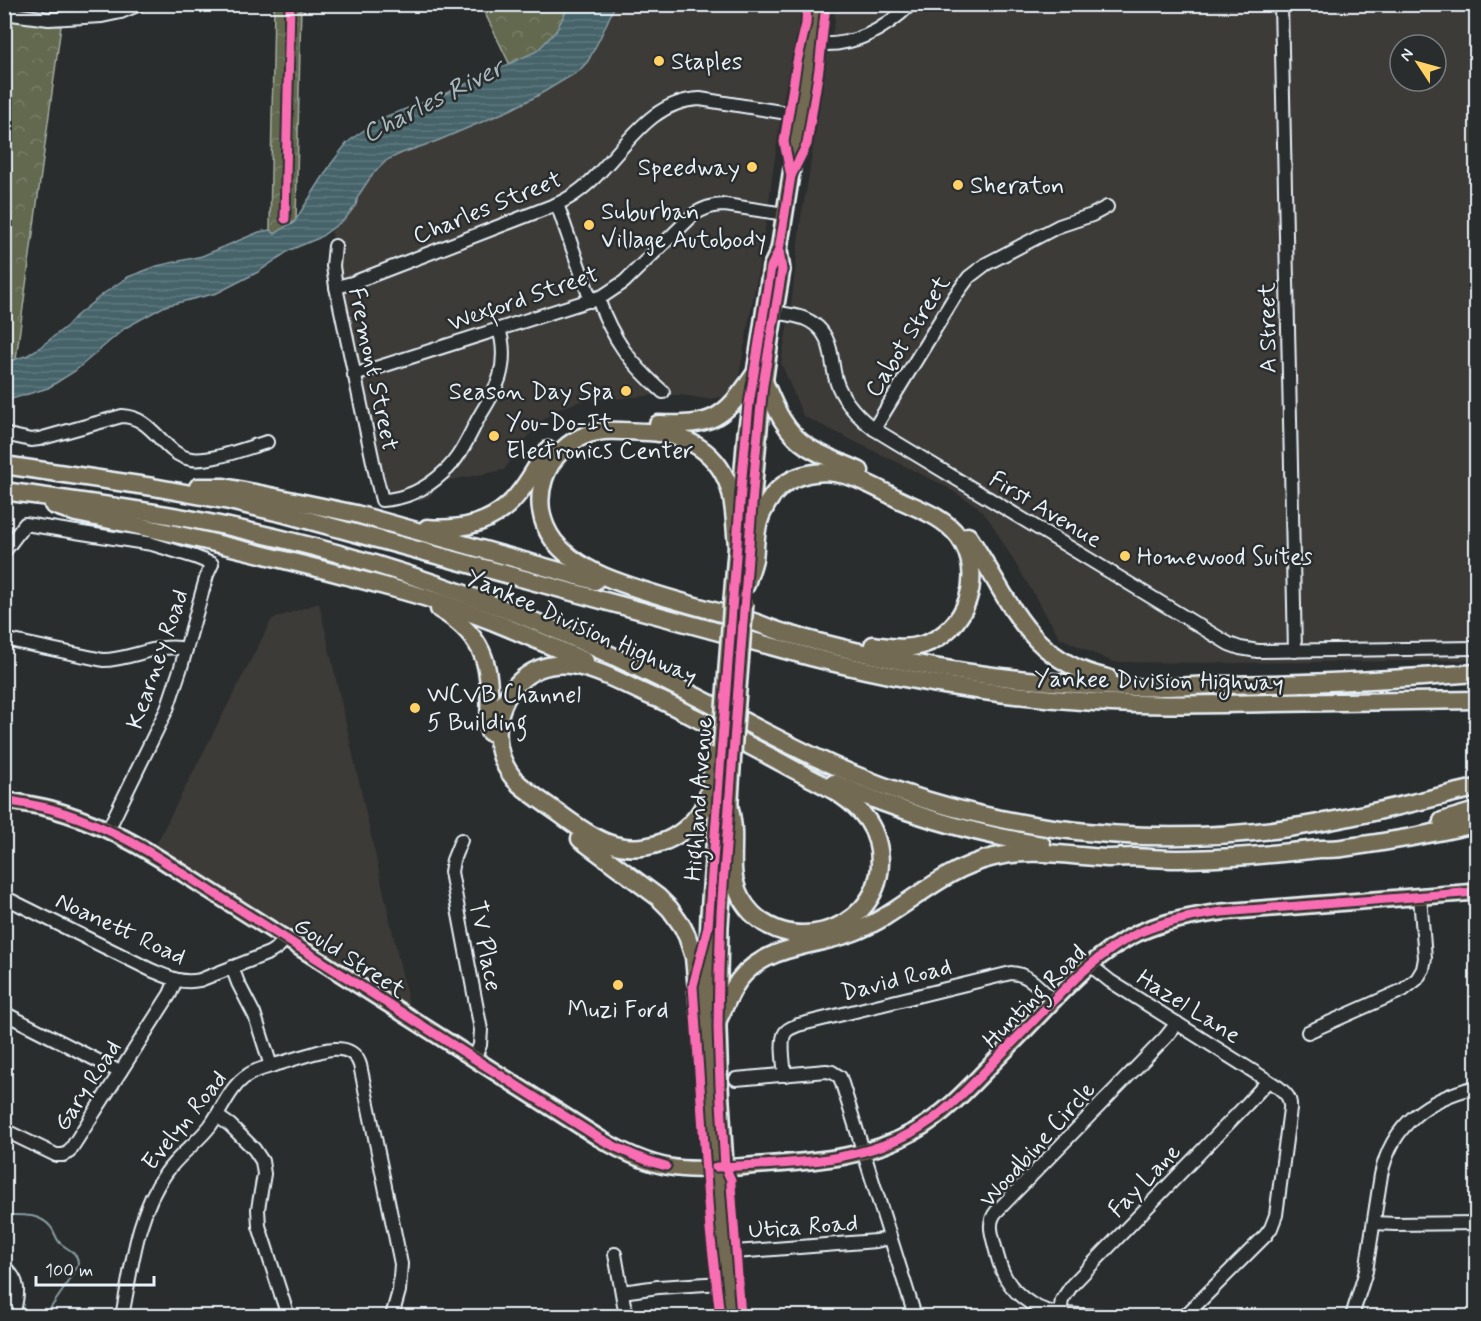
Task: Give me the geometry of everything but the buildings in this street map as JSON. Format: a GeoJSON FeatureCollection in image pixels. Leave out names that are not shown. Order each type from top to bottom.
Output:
{"type":"FeatureCollection","features":[{"type":"Feature","properties":{"kind":"highway"},"geometry":{"type":"LineString","coordinates":[[153,487],[225,487],[428,528],[463,527],[480,523],[499,513],[512,502],[547,451],[574,430],[598,423],[680,425],[705,421],[729,408],[759,378],[781,420],[804,445],[939,509],[957,522],[1023,625],[1053,655],[1074,667],[1103,677],[1130,682],[1184,686]]}},
{"type":"Feature","properties":{"kind":"highway"},"geometry":{"type":"LineString","coordinates":[[648,593],[602,576],[576,562],[557,545],[546,528],[540,501],[544,479],[557,455],[576,440],[594,433],[614,431],[668,434],[693,443],[710,457],[726,481],[731,497],[737,545]]}},
{"type":"Feature","properties":{"kind":"highway","name":"Yankee Division Highway"},"geometry":{"type":"LineString","coordinates":[[4,465],[153,487],[285,514],[797,654],[930,683],[1036,698],[1121,703],[1476,700]]}},
{"type":"Feature","properties":{"kind":"highway"},"geometry":{"type":"LineString","coordinates":[[746,585],[754,559],[757,528],[769,501],[789,481],[819,472],[835,472],[852,477],[936,517],[953,530],[967,553],[971,583],[965,608],[959,619],[946,632],[937,639],[922,645],[906,648],[865,644],[758,624]]}},
{"type":"Feature","properties":{"kind":"highway"},"geometry":{"type":"LineString","coordinates":[[9,491],[76,513],[260,553],[404,591],[512,630],[639,687],[837,793],[856,808],[868,822],[879,851],[880,864],[876,884],[864,906],[846,922],[816,933],[786,932],[775,929],[760,920],[743,902],[734,882],[733,830],[729,804]]}},
{"type":"Feature","properties":{"kind":"highway","name":"Yankee Division Highway"},"geometry":{"type":"LineString","coordinates":[[9,491],[139,510],[224,526],[306,545],[415,577],[496,606],[576,639],[641,669],[794,747],[860,776],[914,796],[991,816],[1098,833],[1155,836],[1213,835],[1321,822],[1476,788]]}},
{"type":"Feature","properties":{"kind":"highway"},"geometry":{"type":"LineString","coordinates":[[381,520],[417,532],[603,583],[648,593],[844,649],[965,672],[1092,685],[1162,687],[1343,683],[1476,673]]}},
{"type":"Feature","properties":{"kind":"highway"},"geometry":{"type":"LineString","coordinates":[[377,585],[441,610],[466,629],[478,644],[489,676],[488,738],[490,748],[497,769],[507,784],[516,793],[649,889],[673,913],[687,936],[694,957],[699,1012],[705,1041]]}},
{"type":"Feature","properties":{"kind":"highway"},"geometry":{"type":"LineString","coordinates":[[655,697],[582,666],[563,664],[531,673],[510,693],[499,718],[498,745],[502,758],[510,774],[519,784],[588,834],[615,846],[641,848],[672,838],[693,821],[708,796],[724,746]]}},
{"type":"Feature","properties":{"kind":"highway"},"geometry":{"type":"LineString","coordinates":[[1400,701],[1453,690],[1476,689]]}},
{"type":"Feature","properties":{"kind":"highway"},"geometry":{"type":"LineString","coordinates":[[758,749],[867,797],[947,824],[1025,842],[1135,858]]}},
{"type":"Feature","properties":{"kind":"highway"},"geometry":{"type":"LineString","coordinates":[[718,1020],[737,983],[761,960],[782,951],[864,928],[944,877],[966,866],[994,857],[1025,852],[1107,858],[1172,859],[1264,856],[1321,849],[1404,831],[1476,811]]}},
{"type":"Feature","properties":{"kind":"highway"},"geometry":{"type":"LineString","coordinates":[[1321,849],[1339,849],[1379,843],[1476,824]]}},
{"type":"Feature","properties":{"kind":"main road","name":"Highland Avenue"},"geometry":{"type":"LineString","coordinates":[[718,1167],[705,1091],[709,920],[739,601],[737,545],[744,455],[769,312],[771,267],[779,250],[812,43],[816,4]]}},
{"type":"Feature","properties":{"kind":"main road","name":"Highland Avenue"},"geometry":{"type":"LineString","coordinates":[[731,1315],[722,1283],[724,1253],[718,1167],[721,912],[729,804],[724,746],[739,601],[746,585],[759,378]]}},
{"type":"Feature","properties":{"kind":"main road","name":"Gould Street"},"geometry":{"type":"LineString","coordinates":[[4,800],[77,817],[108,830],[152,854],[591,1134],[626,1153],[670,1167],[718,1167]]}},
{"type":"Feature","properties":{"kind":"main road","name":"Hunting Road"},"geometry":{"type":"LineString","coordinates":[[718,1167],[827,1159],[863,1153],[909,1134],[938,1116],[1090,965],[1116,945],[1160,925],[1191,916],[1221,912],[1476,892]]}},
{"type":"Feature","properties":{"kind":"main road","name":"Highland Avenue"},"geometry":{"type":"LineString","coordinates":[[724,1253],[732,1272],[731,1315]]}},
{"type":"Feature","properties":{"kind":"street"},"geometry":{"type":"LineString","coordinates":[[4,13],[49,19],[102,16],[121,12],[140,4]]}},
{"type":"Feature","properties":{"kind":"street"},"geometry":{"type":"LineString","coordinates":[[812,43],[835,44],[865,36],[891,22],[911,4]]}},
{"type":"Feature","properties":{"kind":"street","name":"A Street"},"geometry":{"type":"LineString","coordinates":[[1281,4],[1295,651]]}},
{"type":"Feature","properties":{"kind":"street","name":"Charles Street"},"geometry":{"type":"LineString","coordinates":[[336,287],[352,283],[557,204],[577,194],[594,180],[646,122],[657,113],[675,104],[700,99],[800,115]]}},
{"type":"Feature","properties":{"kind":"street"},"geometry":{"type":"LineString","coordinates":[[557,204],[594,300],[624,351],[663,392]]}},
{"type":"Feature","properties":{"kind":"street","name":"Wexford Street"},"geometry":{"type":"LineString","coordinates":[[354,375],[594,300],[619,286],[692,216],[705,208],[724,205],[785,214]]}},
{"type":"Feature","properties":{"kind":"street","name":"Cabot Street"},"geometry":{"type":"LineString","coordinates":[[874,429],[955,296],[969,278],[986,264],[1059,226],[1092,215],[1107,207]]}},
{"type":"Feature","properties":{"kind":"street","name":"Fremont Street"},"geometry":{"type":"LineString","coordinates":[[335,246],[333,266],[336,287],[382,500],[403,498],[418,491],[437,479],[454,461],[490,399],[500,376],[502,346],[499,330]]}},
{"type":"Feature","properties":{"kind":"street","name":"First Avenue"},"geometry":{"type":"LineString","coordinates":[[769,312],[802,317],[818,326],[829,345],[836,379],[844,397],[855,412],[874,429],[1224,641],[1252,650],[1476,648]]}},
{"type":"Feature","properties":{"kind":"street"},"geometry":{"type":"LineString","coordinates":[[4,434],[39,439],[122,416],[132,417],[147,425],[175,453],[188,459],[210,458],[267,442]]}},
{"type":"Feature","properties":{"kind":"street","name":"Kearney Road"},"geometry":{"type":"LineString","coordinates":[[4,552],[25,524],[148,543],[212,564],[164,717],[108,830]]}},
{"type":"Feature","properties":{"kind":"street"},"geometry":{"type":"LineString","coordinates":[[4,639],[103,660],[166,647],[186,649]]}},
{"type":"Feature","properties":{"kind":"street","name":"TV Place"},"geometry":{"type":"LineString","coordinates":[[461,840],[451,872],[481,1030],[480,1045],[474,1059]]}},
{"type":"Feature","properties":{"kind":"street","name":"Noanett Road"},"geometry":{"type":"LineString","coordinates":[[4,897],[151,970],[176,980],[200,980],[274,951],[286,939]]}},
{"type":"Feature","properties":{"kind":"street"},"geometry":{"type":"LineString","coordinates":[[1308,1032],[1403,990],[1417,979],[1423,969],[1425,958],[1420,897]]}},
{"type":"Feature","properties":{"kind":"street","name":"Hazel Lane"},"geometry":{"type":"LineString","coordinates":[[1090,965],[1105,978],[1268,1081]]}},
{"type":"Feature","properties":{"kind":"street"},"geometry":{"type":"LineString","coordinates":[[232,967],[255,1016],[271,1066]]}},
{"type":"Feature","properties":{"kind":"street","name":"David Road"},"geometry":{"type":"LineString","coordinates":[[785,1075],[784,1035],[798,1025],[1011,973],[1028,977],[1053,1001]]}},
{"type":"Feature","properties":{"kind":"street","name":"Gary Road"},"geometry":{"type":"LineString","coordinates":[[4,1130],[52,1154],[66,1154],[73,1147],[172,991],[176,980]]}},
{"type":"Feature","properties":{"kind":"street"},"geometry":{"type":"LineString","coordinates":[[4,1013],[120,1072]]}},
{"type":"Feature","properties":{"kind":"street","name":"Woodbine Circle"},"geometry":{"type":"LineString","coordinates":[[1102,1317],[1049,1311],[1024,1299],[1011,1287],[1004,1276],[990,1230],[991,1220],[996,1212],[1177,1023]]}},
{"type":"Feature","properties":{"kind":"street","name":"Evelyn Road"},"geometry":{"type":"LineString","coordinates":[[122,1317],[140,1228],[149,1201],[168,1169],[205,1133],[242,1079],[252,1072],[331,1048],[346,1050],[358,1059],[402,1272],[392,1317]]}},
{"type":"Feature","properties":{"kind":"street"},"geometry":{"type":"LineString","coordinates":[[736,1079],[825,1071],[840,1077],[915,1317]]}},
{"type":"Feature","properties":{"kind":"street"},"geometry":{"type":"LineString","coordinates":[[1185,1317],[1266,1235],[1273,1224],[1291,1106],[1286,1093],[1268,1081]]}},
{"type":"Feature","properties":{"kind":"street","name":"Fay Lane"},"geometry":{"type":"LineString","coordinates":[[1060,1313],[1062,1300],[1069,1288],[1268,1081]]}},
{"type":"Feature","properties":{"kind":"street"},"geometry":{"type":"LineString","coordinates":[[1352,1317],[1366,1271],[1382,1169],[1391,1145],[1414,1115],[1434,1103],[1476,1087]]}},
{"type":"Feature","properties":{"kind":"street"},"geometry":{"type":"LineString","coordinates":[[217,1116],[230,1125],[254,1149],[262,1161],[264,1174],[258,1209],[260,1226],[288,1317]]}},
{"type":"Feature","properties":{"kind":"street"},"geometry":{"type":"LineString","coordinates":[[1374,1223],[1476,1223]]}},
{"type":"Feature","properties":{"kind":"street","name":"Utica Road"},"geometry":{"type":"LineString","coordinates":[[724,1253],[890,1238]]}},
{"type":"Feature","properties":{"kind":"street"},"geometry":{"type":"LineString","coordinates":[[615,1254],[626,1317]]}},
{"type":"Feature","properties":{"kind":"street"},"geometry":{"type":"LineString","coordinates":[[4,1267],[12,1275],[17,1287],[13,1317]]}},
{"type":"Feature","properties":{"kind":"street"},"geometry":{"type":"LineString","coordinates":[[622,1292],[722,1283]]}},
{"type":"Feature","properties":{"kind":"shaded area"},"geometry":{"type":"Polygon","coordinates":[[[615,5],[801,5],[802,13],[783,100],[763,243],[738,382],[724,397],[707,399],[681,395],[657,395],[587,399],[561,408],[534,428],[504,470],[446,481],[428,498],[388,508],[388,494],[331,229],[345,219],[356,205],[358,196],[372,175],[387,160],[465,128],[613,10],[615,5]]]}},
{"type":"Feature","properties":{"kind":"shaded area"},"geometry":{"type":"Polygon","coordinates":[[[835,5],[1476,5],[1476,660],[1113,662],[1060,638],[990,521],[977,506],[943,485],[803,416],[781,363],[826,60],[835,21],[835,5]]]}},
{"type":"Feature","properties":{"kind":"shaded area"},"geometry":{"type":"Polygon","coordinates":[[[319,603],[411,1014],[153,850],[272,619],[319,603]]]}},
{"type":"Feature","properties":{"kind":"green space"},"geometry":{"type":"Polygon","coordinates":[[[274,5],[301,5],[296,220],[275,234],[270,230],[274,5]]]}},
{"type":"Feature","properties":{"kind":"green space"},"geometry":{"type":"Polygon","coordinates":[[[481,5],[567,5],[560,25],[547,43],[536,52],[510,65],[481,5]]]}},
{"type":"Feature","properties":{"kind":"green space"},"geometry":{"type":"Polygon","coordinates":[[[5,19],[61,26],[16,359],[5,363],[5,19]]]}},
{"type":"Feature","properties":{"kind":"water","name":"Charles River"},"geometry":{"type":"Polygon","coordinates":[[[567,4],[615,5],[588,61],[579,71],[510,110],[387,160],[372,175],[358,196],[356,205],[345,219],[319,238],[290,250],[258,272],[217,293],[165,306],[125,328],[75,371],[48,388],[5,401],[5,363],[28,355],[39,348],[103,294],[128,277],[157,266],[202,256],[259,232],[270,230],[275,234],[293,224],[347,143],[382,118],[440,96],[537,51],[556,31],[567,4]]]}},
{"type":"Feature","properties":{"kind":"waterway"},"geometry":{"type":"LineString","coordinates":[[4,1215],[29,1216],[45,1222],[52,1228],[60,1243],[78,1260],[63,1290],[45,1316]]}},
{"type":"Feature","properties":{"kind":"cycle path"},"geometry":{"type":"LineString","coordinates":[[285,219],[290,4]]}},
{"type":"Feature","properties":{"kind":"cycle path"},"geometry":{"type":"LineString","coordinates":[[791,176],[784,142],[797,62],[806,24],[807,4]]}},
{"type":"Feature","properties":{"kind":"cycle path"},"geometry":{"type":"LineString","coordinates":[[741,1316],[731,1180],[725,1167],[720,1086],[718,1028],[721,912],[763,385],[782,270],[779,250],[791,176],[807,144],[819,69],[826,4]]}},
{"type":"Feature","properties":{"kind":"cycle path"},"geometry":{"type":"LineString","coordinates":[[720,1316],[710,1230],[693,986],[708,927],[749,404],[771,267],[779,250]]}},
{"type":"Feature","properties":{"kind":"cycle path"},"geometry":{"type":"LineString","coordinates":[[4,800],[66,813],[136,844],[599,1138],[631,1154],[666,1166]]}},
{"type":"Feature","properties":{"kind":"cycle path"},"geometry":{"type":"LineString","coordinates":[[716,1167],[791,1163],[841,1157],[889,1143],[911,1133],[932,1120],[961,1096],[1088,967],[1124,940],[1158,925],[1222,912],[1476,892]]}},
{"type":"Feature","properties":{"kind":"place","name":"Staples"},"geometry":{"type":"Point","coordinates":[659,61]}},
{"type":"Feature","properties":{"kind":"place","name":"Speedway"},"geometry":{"type":"Point","coordinates":[752,167]}},
{"type":"Feature","properties":{"kind":"place","name":"Sheraton"},"geometry":{"type":"Point","coordinates":[958,185]}},
{"type":"Feature","properties":{"kind":"place","name":"Suburban Village Autobody"},"geometry":{"type":"Point","coordinates":[589,225]}},
{"type":"Feature","properties":{"kind":"place","name":"Season Day Spa"},"geometry":{"type":"Point","coordinates":[626,391]}},
{"type":"Feature","properties":{"kind":"place","name":"You-Do-It Electronics Center"},"geometry":{"type":"Point","coordinates":[494,436]}},
{"type":"Feature","properties":{"kind":"place","name":"Homewood Suites"},"geometry":{"type":"Point","coordinates":[1125,556]}},
{"type":"Feature","properties":{"kind":"place","name":"WCVB Channel 5 Building"},"geometry":{"type":"Point","coordinates":[415,708]}},
{"type":"Feature","properties":{"kind":"place","name":"Muzi Ford"},"geometry":{"type":"Point","coordinates":[618,985]}}]}
